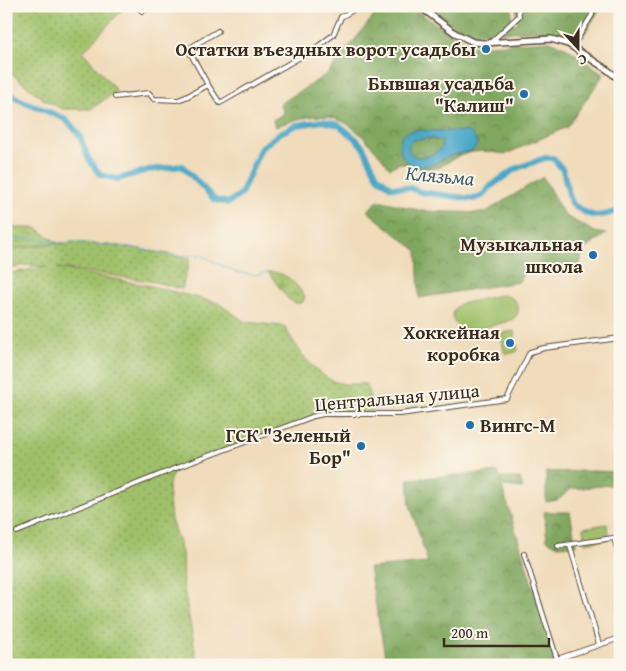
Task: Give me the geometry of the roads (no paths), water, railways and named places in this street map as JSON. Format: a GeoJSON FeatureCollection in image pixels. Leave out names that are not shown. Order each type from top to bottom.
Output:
{"type":"FeatureCollection","features":[{"type":"Feature","properties":{"kind":"main road"},"geometry":{"type":"LineString","coordinates":[[418,6],[455,33],[473,42],[490,43],[551,39],[573,46],[620,80]]}},
{"type":"Feature","properties":{"kind":"street"},"geometry":{"type":"LineString","coordinates":[[137,6],[142,11],[153,6]]}},
{"type":"Feature","properties":{"kind":"street"},"geometry":{"type":"LineString","coordinates":[[218,32],[188,49],[220,102],[316,48],[333,35],[341,17],[360,6]]}},
{"type":"Feature","properties":{"kind":"street"},"geometry":{"type":"LineString","coordinates":[[490,43],[519,16],[518,6]]}},
{"type":"Feature","properties":{"kind":"street"},"geometry":{"type":"LineString","coordinates":[[573,46],[592,15],[592,6]]}},
{"type":"Feature","properties":{"kind":"street"},"geometry":{"type":"LineString","coordinates":[[115,97],[149,93],[154,99],[178,100],[208,85]]}},
{"type":"Feature","properties":{"kind":"street","name":"Центральная улица"},"geometry":{"type":"LineString","coordinates":[[17,532],[176,468],[314,416],[323,414],[400,414],[507,399],[530,352],[544,348],[620,338]]}},
{"type":"Feature","properties":{"kind":"street"},"geometry":{"type":"LineString","coordinates":[[558,546],[570,546],[620,537]]}},
{"type":"Feature","properties":{"kind":"street"},"geometry":{"type":"LineString","coordinates":[[614,538],[620,557]]}},
{"type":"Feature","properties":{"kind":"street"},"geometry":{"type":"LineString","coordinates":[[570,546],[599,644]]}},
{"type":"Feature","properties":{"kind":"street"},"geometry":{"type":"LineString","coordinates":[[524,554],[557,659],[620,638]]}},
{"type":"Feature","properties":{"kind":"water"},"geometry":{"type":"Polygon","coordinates":[[[414,130],[469,132],[476,140],[477,145],[472,151],[453,155],[431,165],[417,166],[407,161],[401,153],[400,141],[402,135],[414,130]],[[429,138],[413,140],[408,145],[413,155],[422,157],[438,151],[442,147],[442,141],[429,138]]]}},
{"type":"Feature","properties":{"kind":"waterway","name":"Клязьма"},"geometry":{"type":"LineString","coordinates":[[6,90],[18,99],[63,118],[72,126],[80,136],[88,158],[100,175],[118,179],[148,170],[182,166],[215,200],[228,203],[241,194],[261,148],[280,133],[297,125],[323,121],[339,125],[356,139],[363,147],[378,177],[391,187],[410,188],[421,192],[473,199],[482,196],[491,186],[515,169],[545,158],[553,158],[563,170],[571,203],[584,212],[599,216],[620,210]]}},
{"type":"Feature","properties":{"kind":"waterway"},"geometry":{"type":"LineString","coordinates":[[6,238],[129,247],[176,256],[201,255],[235,272],[256,275],[268,272]]}},
{"type":"Feature","properties":{"kind":"place","name":"Остатки въездных ворот усадьбы"},"geometry":{"type":"Point","coordinates":[486,49]}},
{"type":"Feature","properties":{"kind":"place","name":"Бывшая усадьба \"Калиш\""},"geometry":{"type":"Point","coordinates":[524,94]}},
{"type":"Feature","properties":{"kind":"place","name":"Музыкальная школа"},"geometry":{"type":"Point","coordinates":[593,255]}},
{"type":"Feature","properties":{"kind":"place","name":"Хоккейная коробка"},"geometry":{"type":"Point","coordinates":[510,343]}},
{"type":"Feature","properties":{"kind":"place","name":"Вингс-М"},"geometry":{"type":"Point","coordinates":[470,425]}},
{"type":"Feature","properties":{"kind":"place","name":"ГСК \"Зеленый Бор\""},"geometry":{"type":"Point","coordinates":[361,446]}}]}
